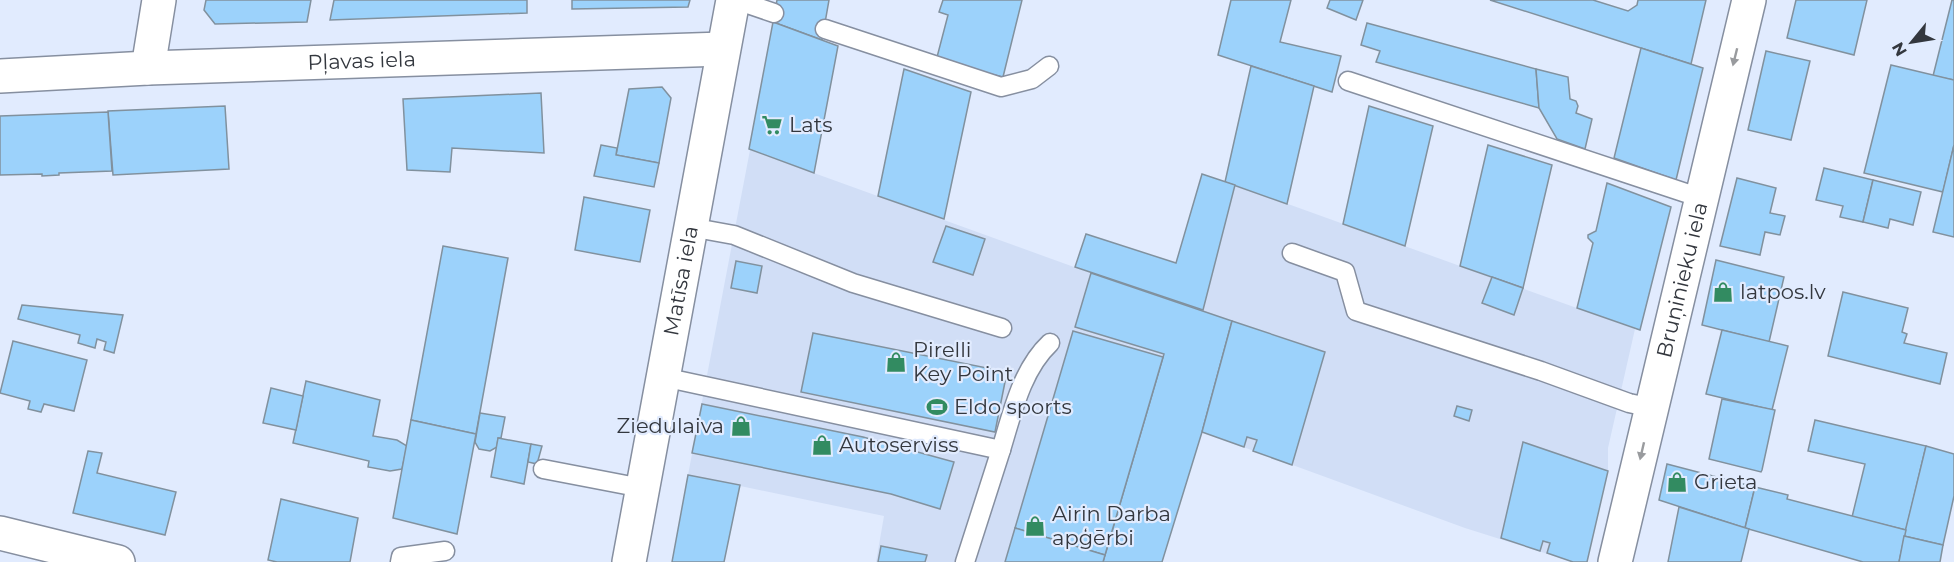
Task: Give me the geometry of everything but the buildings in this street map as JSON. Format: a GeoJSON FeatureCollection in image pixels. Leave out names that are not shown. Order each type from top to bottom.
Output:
{"type":"FeatureCollection","features":[{"type":"Feature","properties":{"kind":"street"},"geometry":{"type":"LineString","coordinates":[[148,68],[159,0]]}},
{"type":"Feature","properties":{"kind":"street","name":"Matīsa iela"},"geometry":{"type":"LineString","coordinates":[[629,562],[723,49],[734,0]]}},
{"type":"Feature","properties":{"kind":"street","name":"Bruņinieku iela"},"geometry":{"type":"LineString","coordinates":[[1615,562],[1749,0]]}},
{"type":"Feature","properties":{"kind":"street","name":"Pļavas iela"},"geometry":{"type":"LineString","coordinates":[[0,76],[148,68],[723,49]]}},
{"type":"Feature","properties":{"kind":"street"},"geometry":{"type":"LineString","coordinates":[[0,533],[118,562]]}},
{"type":"Feature","properties":{"kind":"lane"},"geometry":{"type":"LineString","coordinates":[[734,0],[774,13]]}},
{"type":"Feature","properties":{"kind":"lane"},"geometry":{"type":"LineString","coordinates":[[825,29],[1000,87],[1032,79],[1049,66]]}},
{"type":"Feature","properties":{"kind":"lane"},"geometry":{"type":"LineString","coordinates":[[1348,81],[1701,198]]}},
{"type":"Feature","properties":{"kind":"lane"},"geometry":{"type":"LineString","coordinates":[[690,227],[734,235],[853,282],[1002,328]]}},
{"type":"Feature","properties":{"kind":"lane"},"geometry":{"type":"LineString","coordinates":[[1292,253],[1345,272],[1356,311],[1541,371],[1629,404],[1652,408]]}},
{"type":"Feature","properties":{"kind":"lane"},"geometry":{"type":"LineString","coordinates":[[965,562],[1026,377],[1040,352],[1050,343]]}},
{"type":"Feature","properties":{"kind":"lane"},"geometry":{"type":"LineString","coordinates":[[663,377],[1001,450]]}},
{"type":"Feature","properties":{"kind":"lane"},"geometry":{"type":"LineString","coordinates":[[543,469],[642,488]]}},
{"type":"Feature","properties":{"kind":"lane"},"geometry":{"type":"LineString","coordinates":[[400,562],[401,557],[445,551]]}},
{"type":"Feature","properties":{"kind":"shaded area"},"geometry":{"type":"Polygon","coordinates":[[[750,150],[1074,267],[1202,310],[1235,185],[1635,329],[1608,448],[1608,471],[1586,562],[1573,562],[1465,528],[1202,432],[1162,562],[876,562],[884,516],[688,475],[750,150]]]}},
{"type":"Feature","properties":{"kind":"place","name":"Lats"},"geometry":{"type":"Point","coordinates":[772,125]}},
{"type":"Feature","properties":{"kind":"place","name":"latpos.lv"},"geometry":{"type":"Point","coordinates":[1723,292]}},
{"type":"Feature","properties":{"kind":"place","name":"Pirelli Key Point"},"geometry":{"type":"Point","coordinates":[896,362]}},
{"type":"Feature","properties":{"kind":"place","name":"Eldo sports"},"geometry":{"type":"Point","coordinates":[937,407]}},
{"type":"Feature","properties":{"kind":"place","name":"Ziedulaiva"},"geometry":{"type":"Point","coordinates":[741,426]}},
{"type":"Feature","properties":{"kind":"place","name":"Autoserviss"},"geometry":{"type":"Point","coordinates":[822,445]}},
{"type":"Feature","properties":{"kind":"place","name":"Grieta"},"geometry":{"type":"Point","coordinates":[1677,482]}},
{"type":"Feature","properties":{"kind":"place","name":"Airin Darba apģērbi"},"geometry":{"type":"Point","coordinates":[1035,526]}}]}
